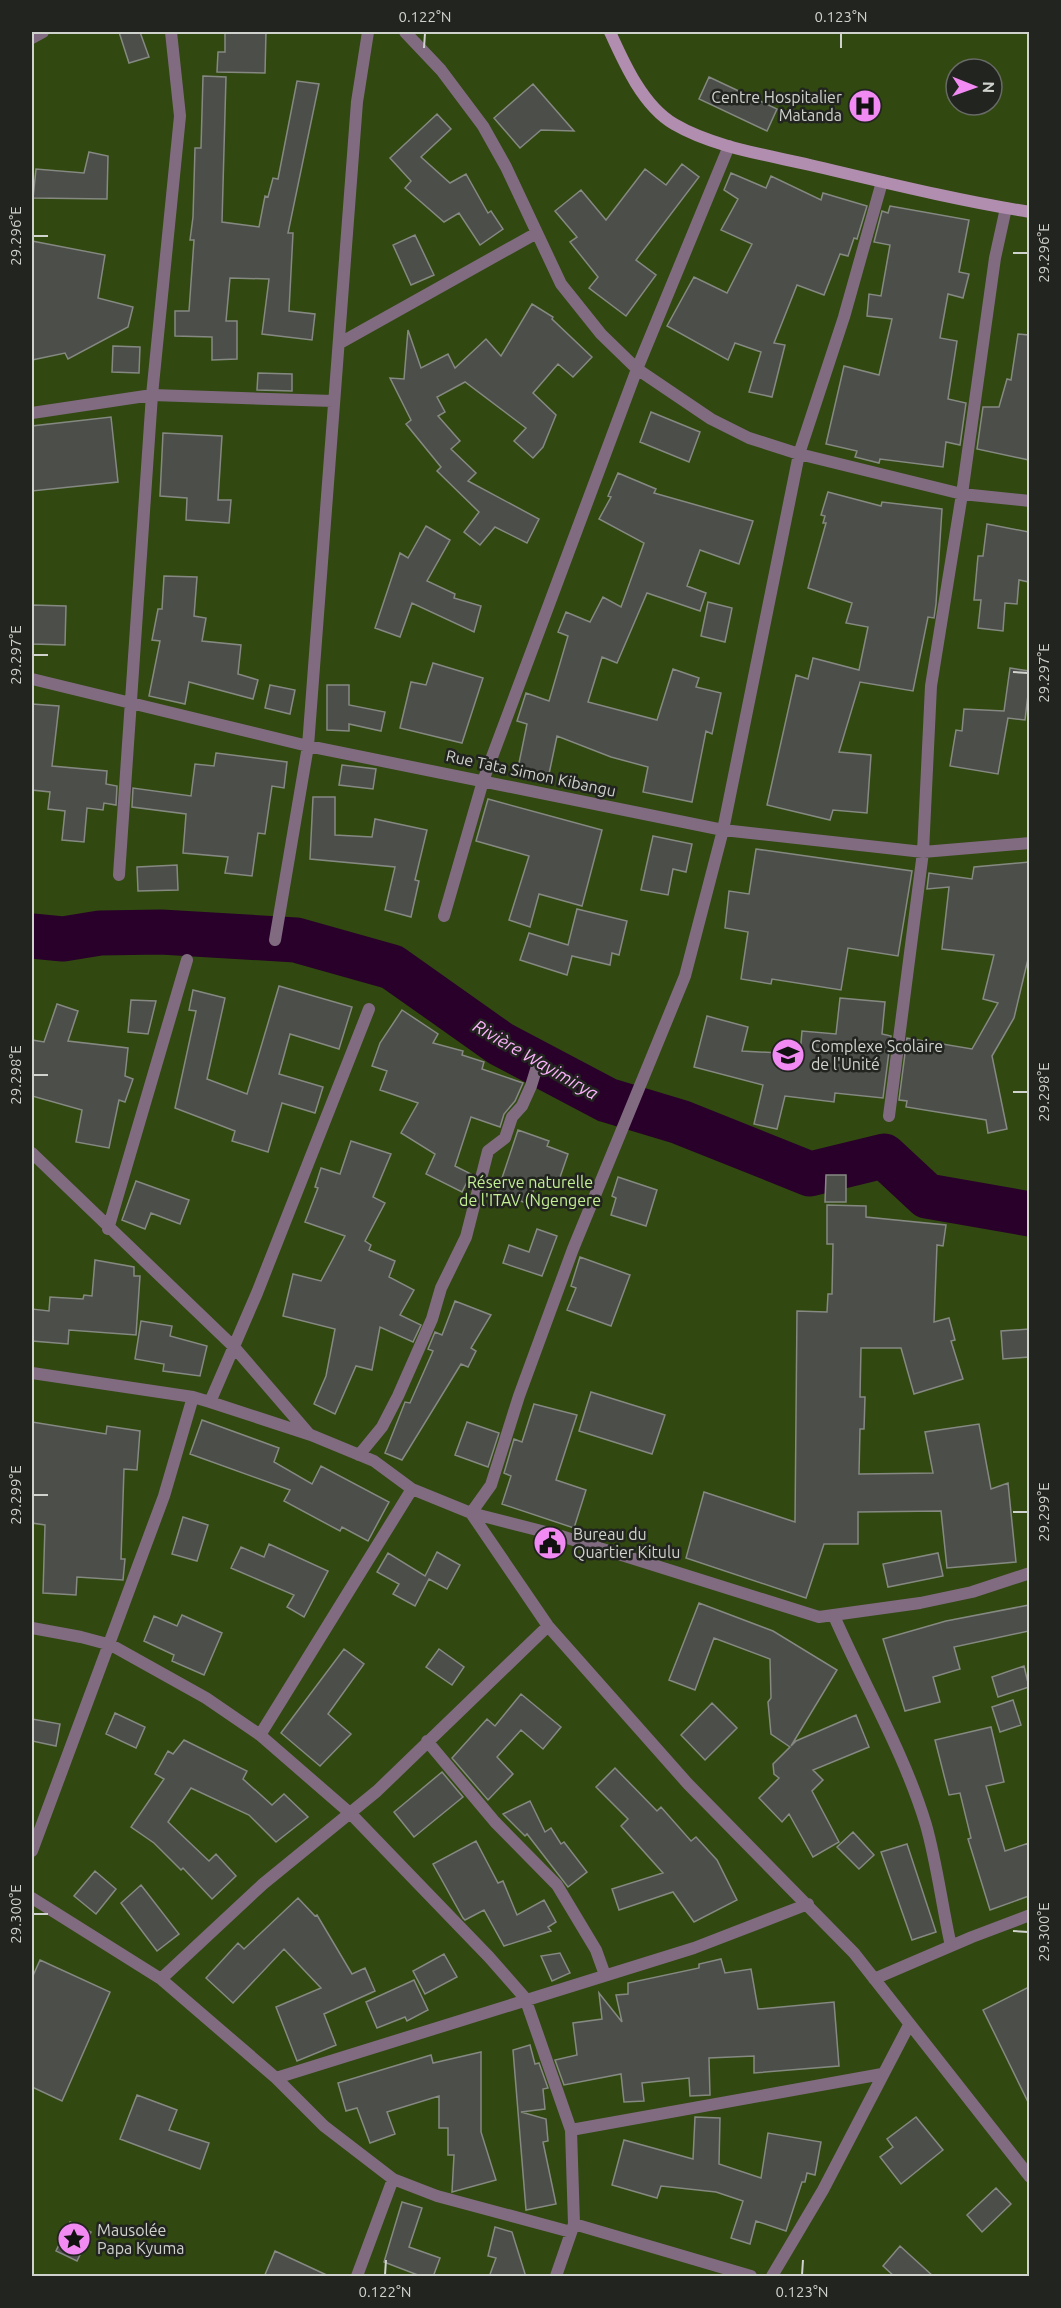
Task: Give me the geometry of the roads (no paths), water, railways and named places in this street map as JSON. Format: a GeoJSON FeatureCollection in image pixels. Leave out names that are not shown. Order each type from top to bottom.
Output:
{"type":"FeatureCollection","features":[{"type":"Feature","properties":{"kind":"street"},"geometry":{"type":"LineString","coordinates":[[32,38],[43,32]]}},
{"type":"Feature","properties":{"kind":"street"},"geometry":{"type":"LineString","coordinates":[[119,875],[152,395],[180,116],[171,32]]}},
{"type":"Feature","properties":{"kind":"street"},"geometry":{"type":"LineString","coordinates":[[275,940],[308,746],[357,102],[368,32]]}},
{"type":"Feature","properties":{"kind":"street"},"geometry":{"type":"LineString","coordinates":[[405,32],[441,70],[483,126],[506,166],[535,234],[561,284],[601,334],[637,369],[711,419],[749,438],[799,454],[962,494],[1029,501]]}},
{"type":"Feature","properties":{"kind":"street"},"geometry":{"type":"LineString","coordinates":[[610,32],[624,63],[649,102],[674,124],[729,146],[882,182],[1029,212]]}},
{"type":"Feature","properties":{"kind":"street"},"geometry":{"type":"LineString","coordinates":[[444,916],[483,781],[637,369],[729,146]]}},
{"type":"Feature","properties":{"kind":"street"},"geometry":{"type":"LineString","coordinates":[[471,1513],[491,1485],[519,1396],[573,1249],[685,976],[723,830],[799,454],[844,317],[882,182]]}},
{"type":"Feature","properties":{"kind":"street"},"geometry":{"type":"LineString","coordinates":[[889,1116],[923,852],[931,686],[962,494],[995,258],[1006,208]]}},
{"type":"Feature","properties":{"kind":"street"},"geometry":{"type":"LineString","coordinates":[[340,343],[535,234]]}},
{"type":"Feature","properties":{"kind":"street"},"geometry":{"type":"LineString","coordinates":[[32,413],[152,395],[333,401]]}},
{"type":"Feature","properties":{"kind":"street","name":"Rue Tata Simon Kibangu"},"geometry":{"type":"LineString","coordinates":[[32,679],[308,746],[723,830],[923,852],[1029,843]]}},
{"type":"Feature","properties":{"kind":"street"},"geometry":{"type":"LineString","coordinates":[[108,1229],[187,960]]}},
{"type":"Feature","properties":{"kind":"street"},"geometry":{"type":"LineString","coordinates":[[210,1402],[369,1009]]}},
{"type":"Feature","properties":{"kind":"street"},"geometry":{"type":"LineString","coordinates":[[358,1455],[382,1427],[398,1396],[432,1319],[441,1288],[466,1237],[489,1151],[505,1138],[512,1117],[522,1107],[538,1063]]}},
{"type":"Feature","properties":{"kind":"street"},"geometry":{"type":"LineString","coordinates":[[32,1153],[108,1229],[234,1347],[310,1435]]}},
{"type":"Feature","properties":{"kind":"street"},"geometry":{"type":"LineString","coordinates":[[32,1372],[193,1397],[210,1402],[310,1435],[374,1461],[412,1489],[471,1513],[561,1536],[819,1617],[877,1610],[972,1592],[1029,1572]]}},
{"type":"Feature","properties":{"kind":"street"},"geometry":{"type":"LineString","coordinates":[[32,1851],[111,1645],[164,1496],[193,1397]]}},
{"type":"Feature","properties":{"kind":"street"},"geometry":{"type":"LineString","coordinates":[[260,1735],[412,1489]]}},
{"type":"Feature","properties":{"kind":"street"},"geometry":{"type":"LineString","coordinates":[[471,1513],[548,1626],[688,1784],[854,1953],[909,2025],[952,2075],[1029,2177]]}},
{"type":"Feature","properties":{"kind":"street"},"geometry":{"type":"LineString","coordinates":[[834,1616],[863,1682],[899,1754],[926,1826],[951,1946]]}},
{"type":"Feature","properties":{"kind":"street"},"geometry":{"type":"LineString","coordinates":[[160,1978],[263,1884],[351,1814],[481,1693],[548,1626]]}},
{"type":"Feature","properties":{"kind":"street"},"geometry":{"type":"LineString","coordinates":[[32,1628],[111,1645],[206,1698],[260,1735],[351,1814],[489,1957],[525,1998],[571,2130],[572,2228],[556,2277]]}},
{"type":"Feature","properties":{"kind":"street"},"geometry":{"type":"LineString","coordinates":[[427,1741],[495,1822],[556,1885],[596,1950],[605,1975]]}},
{"type":"Feature","properties":{"kind":"street"},"geometry":{"type":"LineString","coordinates":[[32,1898],[160,1978],[276,2078],[324,2126],[393,2179],[437,2196],[572,2228],[751,2277]]}},
{"type":"Feature","properties":{"kind":"street"},"geometry":{"type":"LineString","coordinates":[[276,2078],[525,1998],[694,1948],[808,1904]]}},
{"type":"Feature","properties":{"kind":"street"},"geometry":{"type":"LineString","coordinates":[[874,1979],[1029,1916]]}},
{"type":"Feature","properties":{"kind":"street"},"geometry":{"type":"LineString","coordinates":[[772,2277],[823,2190],[909,2025]]}},
{"type":"Feature","properties":{"kind":"street"},"geometry":{"type":"LineString","coordinates":[[571,2130],[882,2074]]}},
{"type":"Feature","properties":{"kind":"street"},"geometry":{"type":"LineString","coordinates":[[357,2277],[393,2179]]}},
{"type":"Feature","properties":{"kind":"waterway","name":"Rivière Wayimirya"},"geometry":{"type":"LineString","coordinates":[[32,936],[63,939],[100,933],[161,932],[296,940],[392,967],[501,1044],[607,1100],[680,1122],[810,1174],[884,1156],[927,1196],[1030,1214]]}},
{"type":"Feature","properties":{"kind":"place","name":"Centre Hospitalier Matanda"},"geometry":{"type":"Point","coordinates":[865,106]}},
{"type":"Feature","properties":{"kind":"place","name":"Complexe Scolaire de l'Unité"},"geometry":{"type":"Point","coordinates":[788,1055]}},
{"type":"Feature","properties":{"kind":"place","name":"Bureau du Quartier Kitulu"},"geometry":{"type":"Point","coordinates":[550,1543]}},
{"type":"Feature","properties":{"kind":"place","name":"Mausolée Papa Kyuma"},"geometry":{"type":"Point","coordinates":[74,2239]}},
{"type":"Feature","properties":{"kind":"park label","name":"Réserve naturelle de l'ITAV (Ngengere"},"geometry":{"type":"Point","coordinates":[530,1191]}}]}
